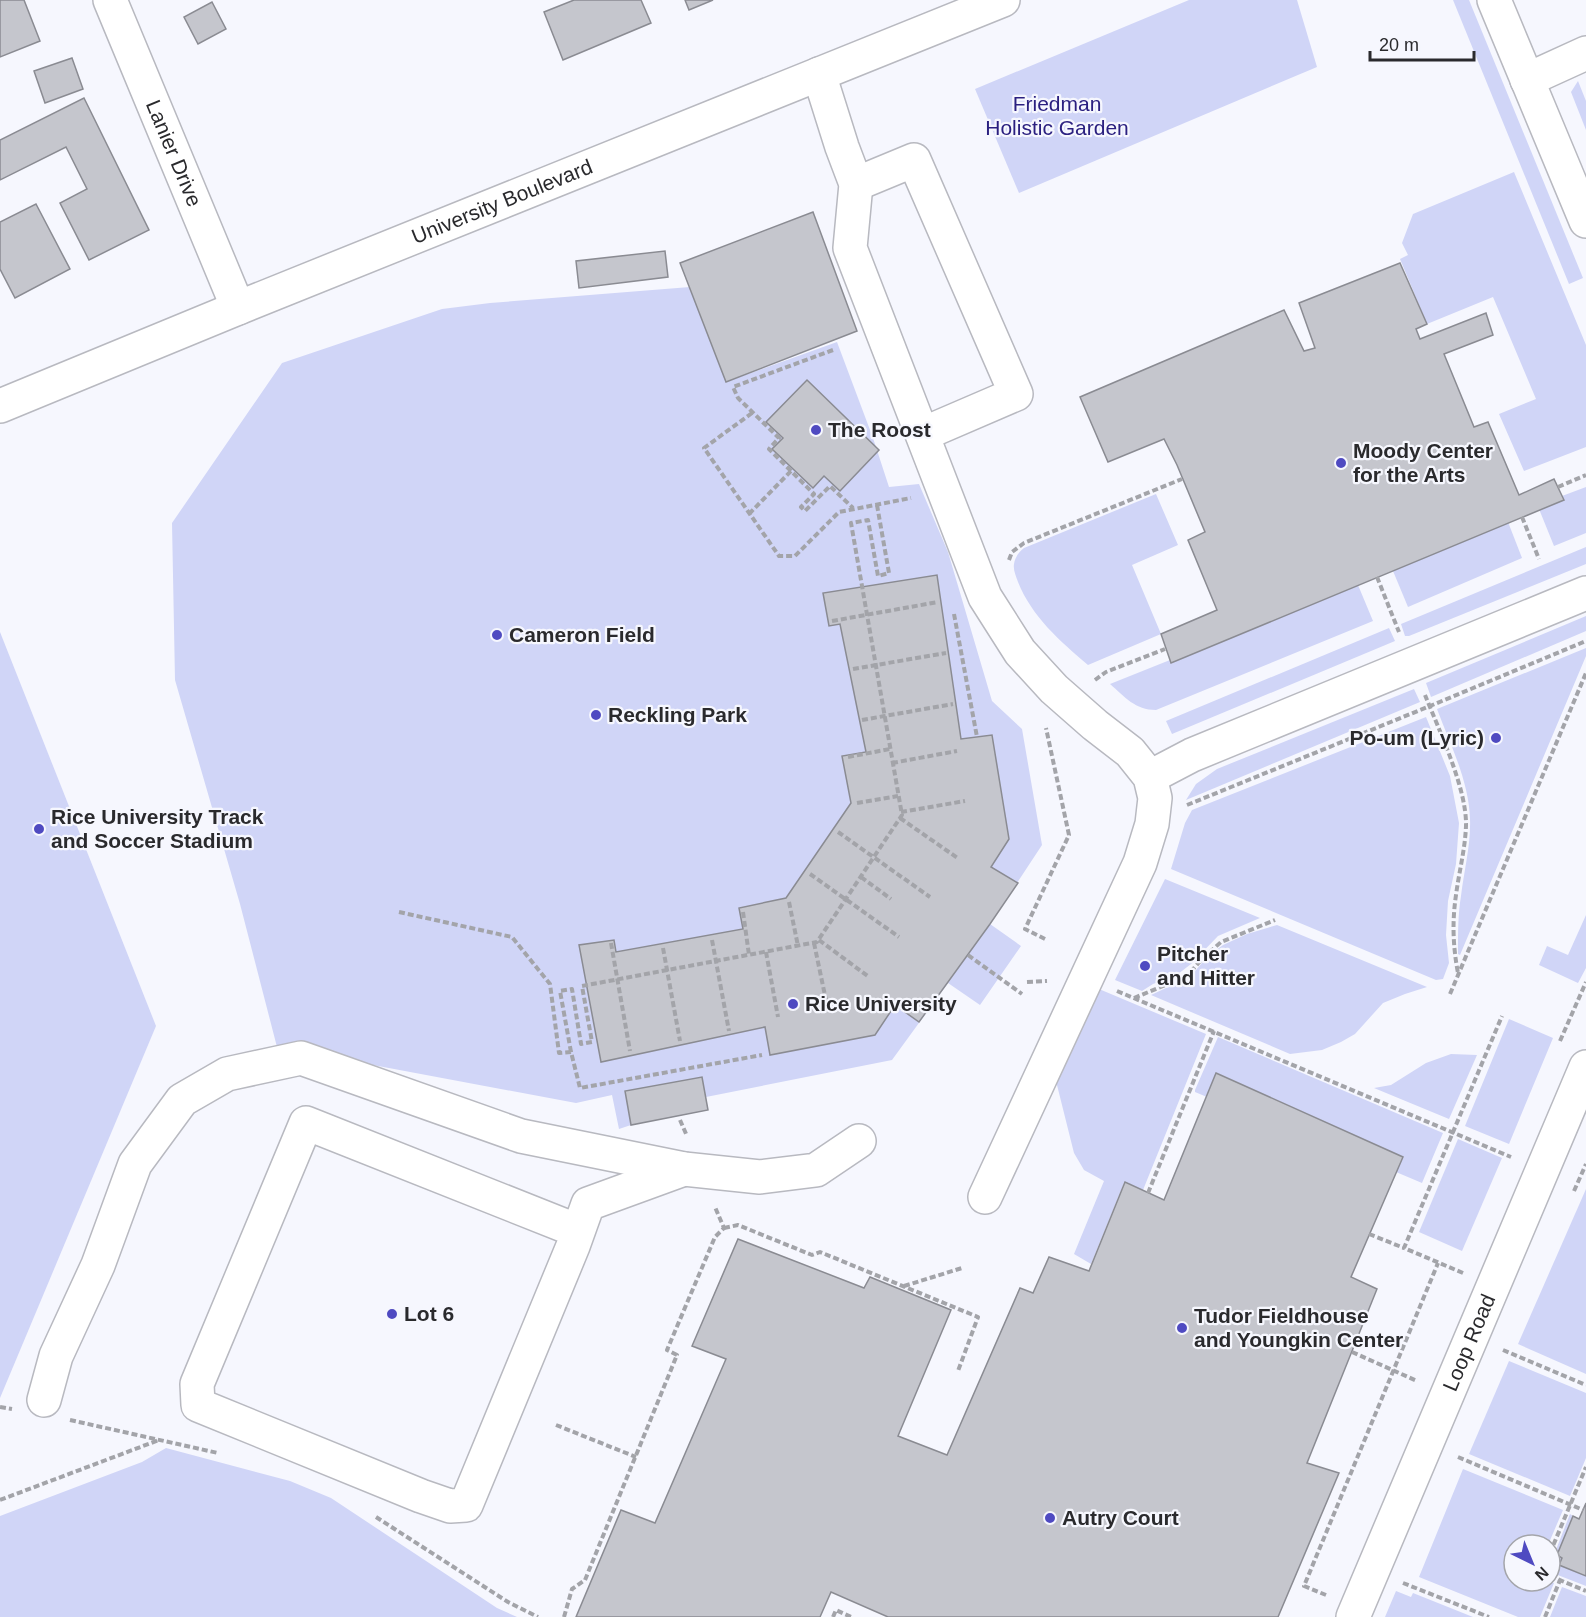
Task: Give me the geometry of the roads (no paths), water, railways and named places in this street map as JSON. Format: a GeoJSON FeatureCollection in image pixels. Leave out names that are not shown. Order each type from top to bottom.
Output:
{"type":"FeatureCollection","features":[{"type":"Feature","properties":{"kind":"main road","name":"Lanier Drive"},"geometry":{"type":"LineString","coordinates":[[110,0],[238,309]]}},
{"type":"Feature","properties":{"kind":"main road","name":"University Boulevard"},"geometry":{"type":"LineString","coordinates":[[0,406],[1003,0]]}},
{"type":"Feature","properties":{"kind":"main road"},"geometry":{"type":"LineString","coordinates":[[1494,0],[1586,221]]}},
{"type":"Feature","properties":{"kind":"main road"},"geometry":{"type":"LineString","coordinates":[[1527,80],[1586,53]]}},
{"type":"Feature","properties":{"kind":"main road"},"geometry":{"type":"LineString","coordinates":[[819,74],[856,184],[850,248],[985,597],[1020,652],[1054,689],[1130,752],[1150,777],[1155,798],[1152,824],[1140,863],[986,1197]]}},
{"type":"Feature","properties":{"kind":"main road"},"geometry":{"type":"LineString","coordinates":[[856,184],[914,160],[1016,394],[923,434]]}},
{"type":"Feature","properties":{"kind":"main road"},"geometry":{"type":"LineString","coordinates":[[1150,777],[1192,755],[1586,593]]}},
{"type":"Feature","properties":{"kind":"main road"},"geometry":{"type":"LineString","coordinates":[[56,1410],[56,1356],[98,1265],[135,1164],[182,1100],[227,1074],[301,1058],[521,1136],[692,1170],[760,1177],[816,1170],[859,1141]]}},
{"type":"Feature","properties":{"kind":"main road","name":"Loop Road"},"geometry":{"type":"LineString","coordinates":[[1353,1617],[1586,1067]]}},
{"type":"Feature","properties":{"kind":"main road"},"geometry":{"type":"LineString","coordinates":[[578,1231],[306,1123],[197,1384],[198,1405],[431,1499],[450,1506],[466,1505],[578,1231],[588,1204],[692,1170]]}},
{"type":"Feature","properties":{"kind":"place","name":"The Roost"},"geometry":{"type":"Point","coordinates":[816,430]}},
{"type":"Feature","properties":{"kind":"place","name":"Moody Center for the Arts"},"geometry":{"type":"Point","coordinates":[1341,463]}},
{"type":"Feature","properties":{"kind":"place","name":"Cameron Field"},"geometry":{"type":"Point","coordinates":[497,635]}},
{"type":"Feature","properties":{"kind":"place","name":"Reckling Park"},"geometry":{"type":"Point","coordinates":[596,715]}},
{"type":"Feature","properties":{"kind":"place","name":"Po-um (Lyric)"},"geometry":{"type":"Point","coordinates":[1496,738]}},
{"type":"Feature","properties":{"kind":"place","name":"Rice University Track and Soccer Stadium"},"geometry":{"type":"Point","coordinates":[39,829]}},
{"type":"Feature","properties":{"kind":"place","name":"Pitcher and Hitter"},"geometry":{"type":"Point","coordinates":[1145,966]}},
{"type":"Feature","properties":{"kind":"place","name":"Rice University"},"geometry":{"type":"Point","coordinates":[793,1004]}},
{"type":"Feature","properties":{"kind":"place","name":"Lot 6"},"geometry":{"type":"Point","coordinates":[392,1314]}},
{"type":"Feature","properties":{"kind":"place","name":"Tudor Fieldhouse and Youngkin Center"},"geometry":{"type":"Point","coordinates":[1182,1328]}},
{"type":"Feature","properties":{"kind":"place","name":"Autry Court"},"geometry":{"type":"Point","coordinates":[1050,1518]}},
{"type":"Feature","properties":{"kind":"park label","name":"Friedman Holistic Garden"},"geometry":{"type":"Point","coordinates":[1057,116]}}]}
